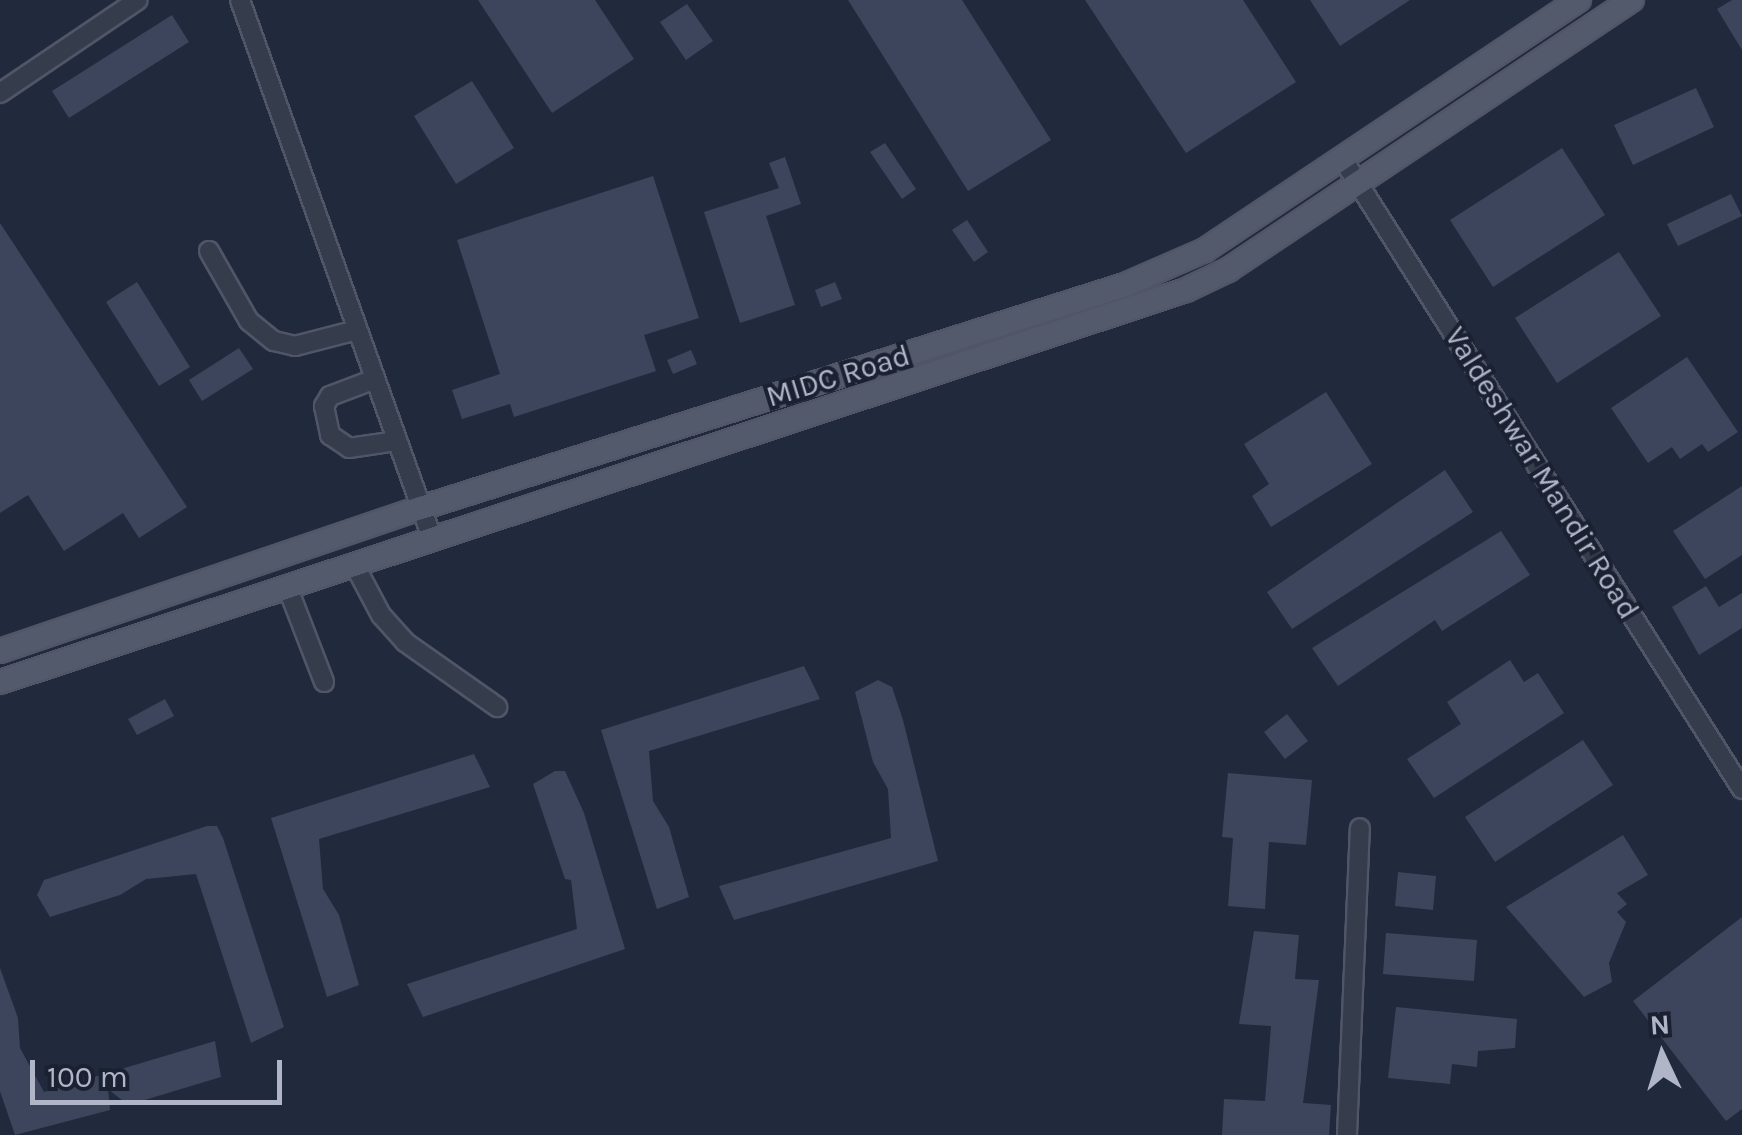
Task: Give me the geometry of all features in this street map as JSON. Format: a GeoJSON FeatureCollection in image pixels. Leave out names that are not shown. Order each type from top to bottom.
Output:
{"type":"FeatureCollection","features":[{"type":"Feature","properties":{"kind":"main road","name":"MIDC Road"},"geometry":{"type":"LineString","coordinates":[[0,651],[421,508],[1124,285],[1205,250],[1579,0]]}},
{"type":"Feature","properties":{"kind":"main road","name":"MIDC Road"},"geometry":{"type":"LineString","coordinates":[[0,682],[431,535],[1130,314],[1228,270],[1632,0]]}},
{"type":"Feature","properties":{"kind":"street"},"geometry":{"type":"LineString","coordinates":[[0,93],[138,0]]}},
{"type":"Feature","properties":{"kind":"street"},"geometry":{"type":"LineString","coordinates":[[240,0],[431,535]]}},
{"type":"Feature","properties":{"kind":"street","name":"Valdeshwar Mandir Road"},"geometry":{"type":"LineString","coordinates":[[1342,158],[1742,790]]}},
{"type":"Feature","properties":{"kind":"street"},"geometry":{"type":"LineString","coordinates":[[209,251],[249,321],[274,342],[295,346],[357,330]]}},
{"type":"Feature","properties":{"kind":"street"},"geometry":{"type":"LineString","coordinates":[[375,379],[330,396],[324,406],[330,435],[349,448],[397,441]]}},
{"type":"Feature","properties":{"kind":"street"},"geometry":{"type":"LineString","coordinates":[[354,564],[381,615],[405,642],[497,707]]}},
{"type":"Feature","properties":{"kind":"street"},"geometry":{"type":"LineString","coordinates":[[287,586],[324,682]]}},
{"type":"Feature","properties":{"kind":"street"},"geometry":{"type":"LineString","coordinates":[[1347,1135],[1360,828]]}},
{"type":"Feature","properties":{"kind":"building"},"geometry":{"type":"Polygon","coordinates":[[[478,0],[595,0],[634,59],[552,113],[478,0]]]}},
{"type":"Feature","properties":{"kind":"building"},"geometry":{"type":"Polygon","coordinates":[[[848,0],[962,0],[1051,140],[968,191],[848,0]]]}},
{"type":"Feature","properties":{"kind":"building"},"geometry":{"type":"Polygon","coordinates":[[[1085,0],[1243,0],[1296,82],[1186,153],[1085,0]]]}},
{"type":"Feature","properties":{"kind":"building"},"geometry":{"type":"Polygon","coordinates":[[[1310,0],[1410,0],[1340,46],[1310,0]]]}},
{"type":"Feature","properties":{"kind":"building"},"geometry":{"type":"Polygon","coordinates":[[[1732,0],[1742,0],[1742,50],[1717,9],[1732,0]]]}},
{"type":"Feature","properties":{"kind":"building"},"geometry":{"type":"Polygon","coordinates":[[[687,4],[713,41],[686,60],[660,22],[687,4]]]}},
{"type":"Feature","properties":{"kind":"building"},"geometry":{"type":"Polygon","coordinates":[[[172,15],[189,42],[69,118],[52,91],[172,15]]]}},
{"type":"Feature","properties":{"kind":"building"},"geometry":{"type":"Polygon","coordinates":[[[472,81],[514,148],[456,184],[414,116],[472,81]]]}},
{"type":"Feature","properties":{"kind":"building"},"geometry":{"type":"Polygon","coordinates":[[[1696,88],[1714,127],[1633,165],[1614,125],[1696,88]]]}},
{"type":"Feature","properties":{"kind":"building"},"geometry":{"type":"Polygon","coordinates":[[[885,143],[916,189],[902,199],[870,152],[885,143]]]}},
{"type":"Feature","properties":{"kind":"building"},"geometry":{"type":"Polygon","coordinates":[[[1562,148],[1605,215],[1493,287],[1450,220],[1562,148]]]}},
{"type":"Feature","properties":{"kind":"building"},"geometry":{"type":"Polygon","coordinates":[[[785,157],[801,204],[766,216],[795,305],[740,323],[704,212],[779,188],[769,163],[785,157]]]}},
{"type":"Feature","properties":{"kind":"building"},"geometry":{"type":"Polygon","coordinates":[[[653,176],[699,318],[644,335],[656,371],[514,417],[510,404],[462,419],[452,390],[500,374],[457,240],[653,176]]]}},
{"type":"Feature","properties":{"kind":"building"},"geometry":{"type":"Polygon","coordinates":[[[1731,194],[1742,216],[1678,246],[1667,224],[1731,194]]]}},
{"type":"Feature","properties":{"kind":"building"},"geometry":{"type":"Polygon","coordinates":[[[967,220],[988,252],[974,262],[952,230],[967,220]]]}},
{"type":"Feature","properties":{"kind":"building"},"geometry":{"type":"Polygon","coordinates":[[[0,223],[187,507],[139,538],[123,513],[64,551],[28,495],[0,513],[0,223]]]}},
{"type":"Feature","properties":{"kind":"building"},"geometry":{"type":"Polygon","coordinates":[[[1619,252],[1661,316],[1557,383],[1515,318],[1619,252]]]}},
{"type":"Feature","properties":{"kind":"building"},"geometry":{"type":"Polygon","coordinates":[[[137,282],[190,367],[159,386],[106,302],[137,282]]]}},
{"type":"Feature","properties":{"kind":"building"},"geometry":{"type":"Polygon","coordinates":[[[835,282],[842,299],[821,307],[815,290],[835,282]]]}},
{"type":"Feature","properties":{"kind":"building"},"geometry":{"type":"Polygon","coordinates":[[[239,348],[253,369],[202,401],[189,380],[239,348]]]}},
{"type":"Feature","properties":{"kind":"building"},"geometry":{"type":"Polygon","coordinates":[[[691,350],[697,364],[673,374],[667,360],[691,350]]]}},
{"type":"Feature","properties":{"kind":"building"},"geometry":{"type":"Polygon","coordinates":[[[1687,357],[1738,432],[1708,452],[1702,444],[1680,459],[1672,447],[1648,463],[1611,408],[1687,357]]]}},
{"type":"Feature","properties":{"kind":"building"},"geometry":{"type":"Polygon","coordinates":[[[1326,392],[1372,464],[1271,527],[1252,496],[1269,484],[1244,444],[1326,392]]]}},
{"type":"Feature","properties":{"kind":"building"},"geometry":{"type":"Polygon","coordinates":[[[1445,470],[1473,512],[1292,629],[1267,592],[1445,470]]]}},
{"type":"Feature","properties":{"kind":"building"},"geometry":{"type":"Polygon","coordinates":[[[1742,486],[1742,555],[1705,579],[1673,531],[1742,486]]]}},
{"type":"Feature","properties":{"kind":"building"},"geometry":{"type":"Polygon","coordinates":[[[1501,531],[1530,575],[1442,631],[1435,620],[1338,686],[1312,648],[1501,531]]]}},
{"type":"Feature","properties":{"kind":"building"},"geometry":{"type":"Polygon","coordinates":[[[1706,586],[1719,607],[1742,593],[1742,628],[1699,655],[1672,607],[1706,586]]]}},
{"type":"Feature","properties":{"kind":"building"},"geometry":{"type":"Polygon","coordinates":[[[1510,660],[1524,682],[1538,673],[1564,713],[1434,798],[1407,759],[1461,724],[1447,702],[1510,660]]]}},
{"type":"Feature","properties":{"kind":"building"},"geometry":{"type":"Polygon","coordinates":[[[804,666],[820,699],[649,751],[653,801],[669,827],[689,897],[657,909],[601,730],[804,666]]]}},
{"type":"Feature","properties":{"kind":"building"},"geometry":{"type":"Polygon","coordinates":[[[878,680],[892,687],[903,720],[938,861],[734,920],[719,886],[891,838],[888,789],[873,762],[855,692],[878,680]]]}},
{"type":"Feature","properties":{"kind":"building"},"geometry":{"type":"Polygon","coordinates":[[[165,699],[174,716],[137,735],[128,719],[165,699]]]}},
{"type":"Feature","properties":{"kind":"building"},"geometry":{"type":"Polygon","coordinates":[[[1287,714],[1308,741],[1285,759],[1264,732],[1287,714]]]}},
{"type":"Feature","properties":{"kind":"building"},"geometry":{"type":"Polygon","coordinates":[[[1583,740],[1613,785],[1495,862],[1465,817],[1583,740]]]}},
{"type":"Feature","properties":{"kind":"building"},"geometry":{"type":"Polygon","coordinates":[[[474,754],[490,787],[319,839],[323,889],[339,915],[359,985],[327,997],[271,818],[474,754]]]}},
{"type":"Feature","properties":{"kind":"building"},"geometry":{"type":"Polygon","coordinates":[[[555,771],[565,771],[584,813],[625,949],[423,1017],[407,984],[577,929],[571,880],[565,879],[533,784],[555,771]]]}},
{"type":"Feature","properties":{"kind":"building"},"geometry":{"type":"Polygon","coordinates":[[[1228,773],[1312,780],[1306,845],[1269,842],[1265,909],[1228,906],[1233,838],[1222,837],[1228,773]]]}},
{"type":"Feature","properties":{"kind":"building"},"geometry":{"type":"Polygon","coordinates":[[[217,826],[223,838],[284,1027],[251,1043],[196,874],[146,879],[120,895],[50,917],[37,895],[44,880],[217,826]]]}},
{"type":"Feature","properties":{"kind":"building"},"geometry":{"type":"Polygon","coordinates":[[[1623,835],[1648,875],[1617,893],[1627,904],[1617,912],[1626,922],[1609,963],[1612,982],[1584,997],[1506,907],[1623,835]]]}},
{"type":"Feature","properties":{"kind":"building"},"geometry":{"type":"Polygon","coordinates":[[[1398,872],[1436,876],[1433,910],[1395,906],[1398,872]]]}},
{"type":"Feature","properties":{"kind":"building"},"geometry":{"type":"Polygon","coordinates":[[[1742,917],[1742,1109],[1726,1121],[1633,1001],[1742,917]]]}},
{"type":"Feature","properties":{"kind":"building"},"geometry":{"type":"Polygon","coordinates":[[[1254,931],[1299,935],[1295,979],[1319,980],[1303,1103],[1331,1105],[1329,1135],[1222,1135],[1224,1099],[1265,1101],[1271,1026],[1239,1024],[1254,931]]]}},
{"type":"Feature","properties":{"kind":"building"},"geometry":{"type":"Polygon","coordinates":[[[1386,933],[1477,940],[1474,981],[1383,974],[1386,933]]]}},
{"type":"Feature","properties":{"kind":"building"},"geometry":{"type":"Polygon","coordinates":[[[0,968],[18,1018],[20,1048],[44,1092],[215,1041],[221,1077],[128,1105],[108,1089],[110,1110],[15,1135],[0,1091],[0,968]]]}},
{"type":"Feature","properties":{"kind":"building"},"geometry":{"type":"Polygon","coordinates":[[[1396,1007],[1517,1019],[1515,1048],[1478,1051],[1477,1067],[1452,1064],[1450,1084],[1388,1078],[1396,1007]]]}}]}
